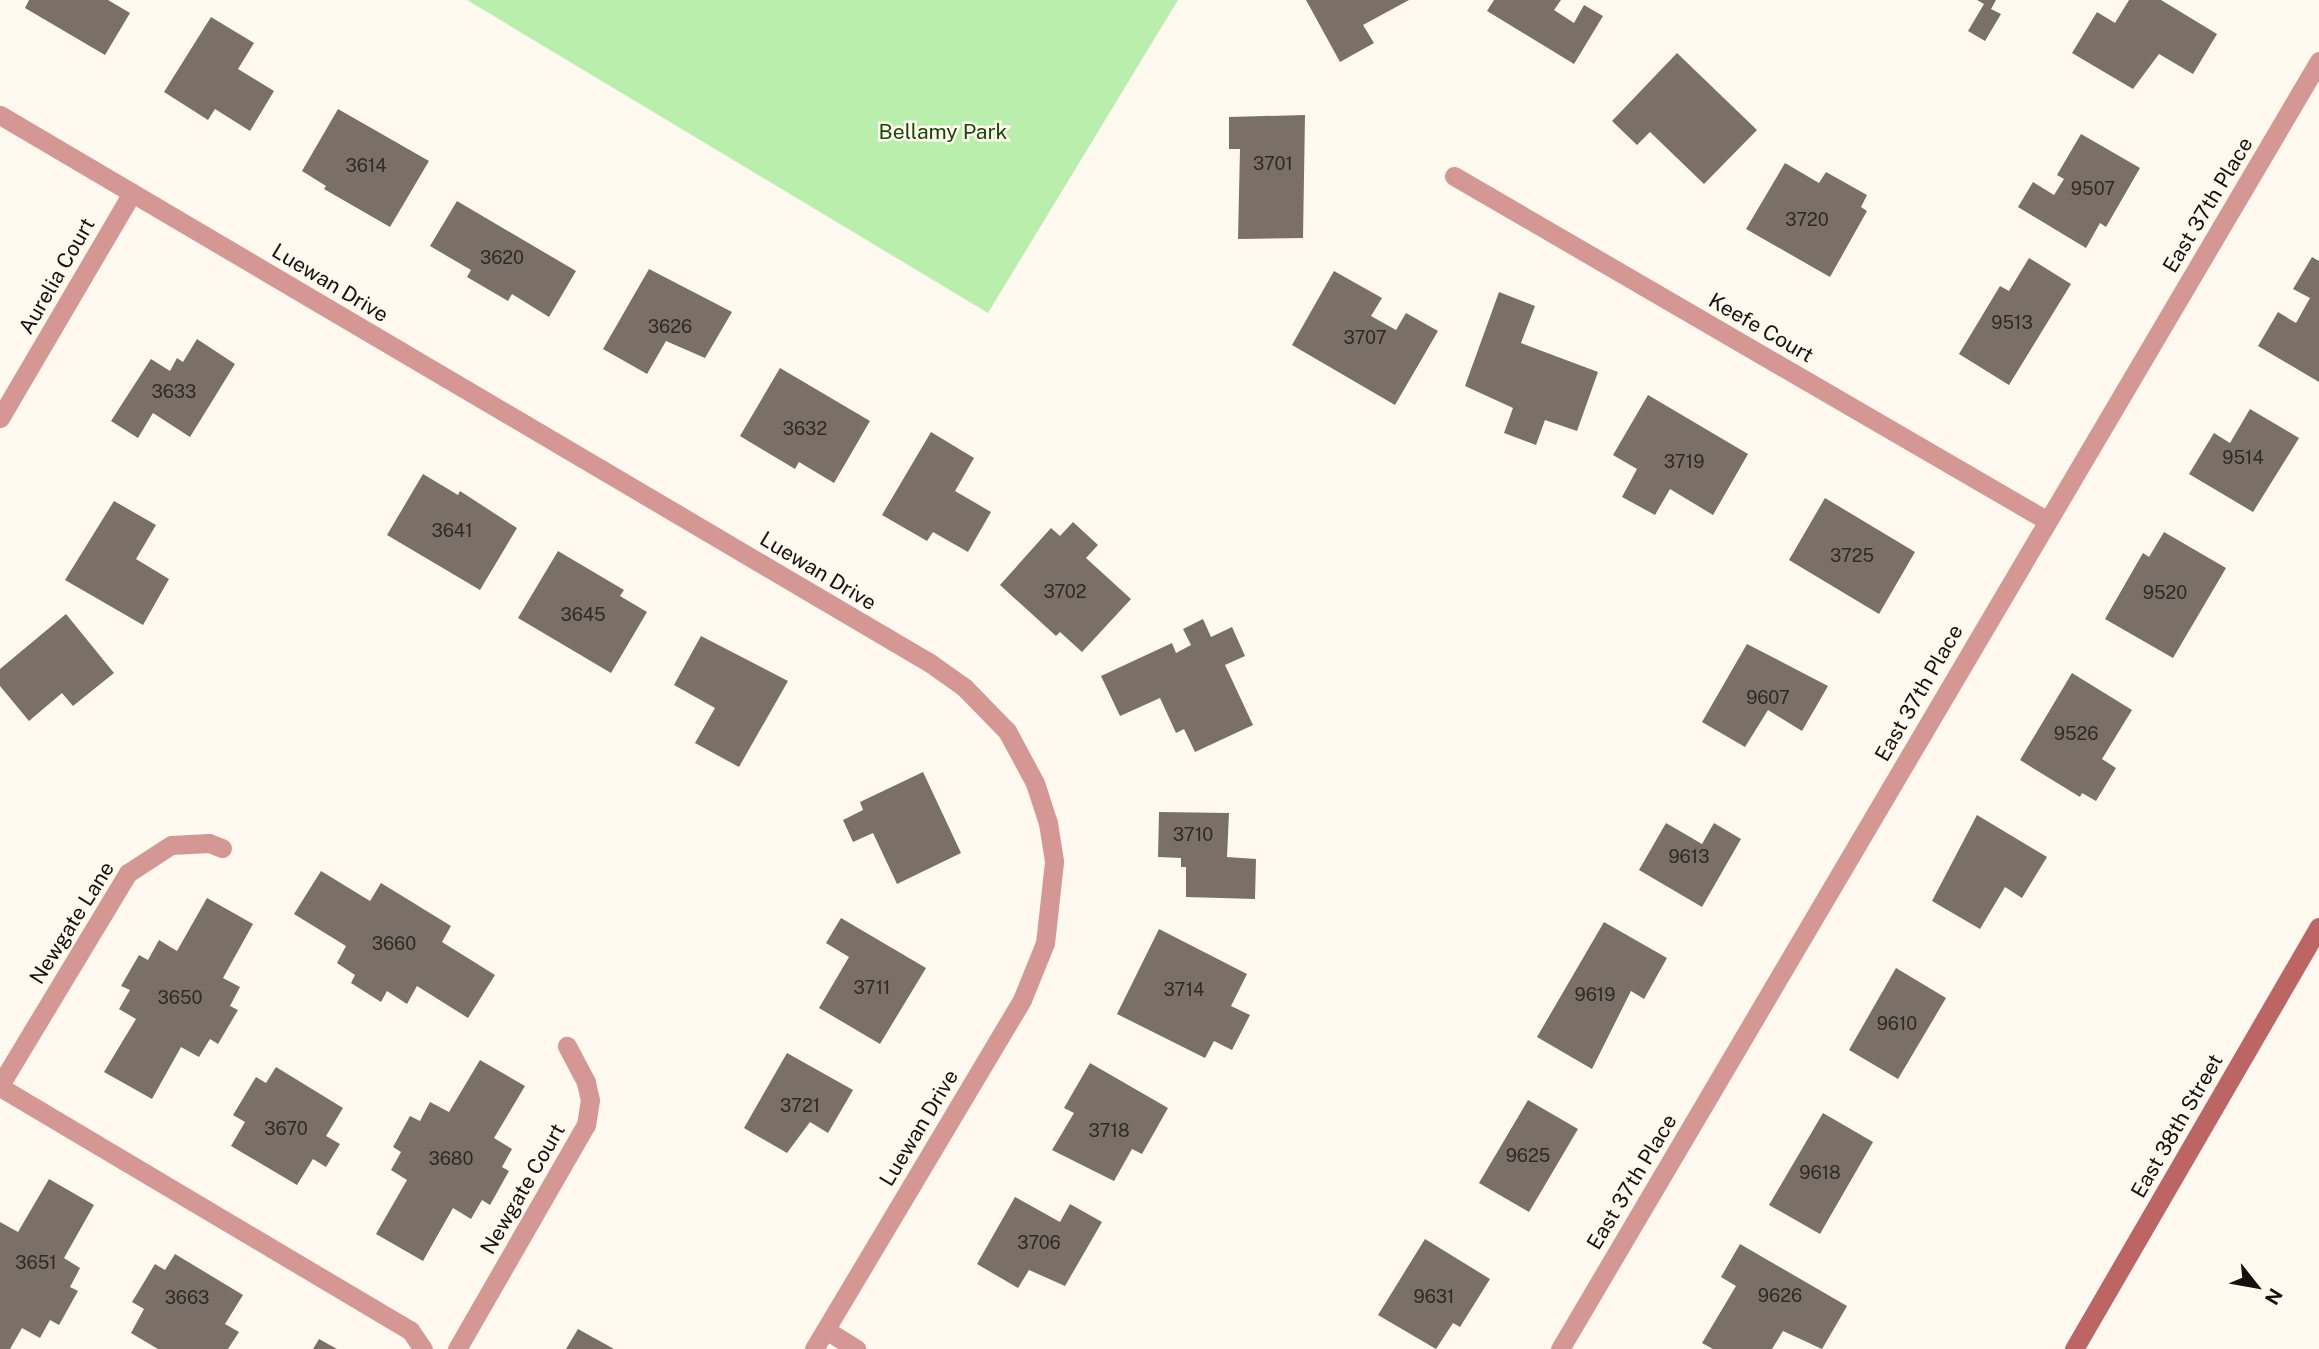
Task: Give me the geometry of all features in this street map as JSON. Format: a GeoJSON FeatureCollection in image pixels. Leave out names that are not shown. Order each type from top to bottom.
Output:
{"type":"FeatureCollection","features":[{"type":"Feature","properties":{"kind":"main road","name":"East 38th Street"},"geometry":{"type":"LineString","coordinates":[[2074,1349],[2319,927]]}},
{"type":"Feature","properties":{"kind":"street","name":"East 37th Place"},"geometry":{"type":"LineString","coordinates":[[1560,1349],[2046,520],[2319,61]]}},
{"type":"Feature","properties":{"kind":"street","name":"Luewan Drive"},"geometry":{"type":"LineString","coordinates":[[0,115],[930,663],[964,687],[1007,732],[1035,783],[1048,823],[1054,862],[1045,943],[1022,1000],[814,1349]]}},
{"type":"Feature","properties":{"kind":"street","name":"Keefe Court"},"geometry":{"type":"LineString","coordinates":[[1454,176],[2046,520]]}},
{"type":"Feature","properties":{"kind":"street","name":"Aurelia Court"},"geometry":{"type":"LineString","coordinates":[[0,418],[132,193]]}},
{"type":"Feature","properties":{"kind":"street","name":"Newgate Lane"},"geometry":{"type":"LineString","coordinates":[[0,1086],[128,873],[171,845],[222,848]]}},
{"type":"Feature","properties":{"kind":"street","name":"Newgate Court"},"geometry":{"type":"LineString","coordinates":[[457,1349],[586,1125],[590,1100],[586,1082],[567,1046]]}},
{"type":"Feature","properties":{"kind":"street"},"geometry":{"type":"LineString","coordinates":[[0,1086],[410,1330],[423,1349]]}},
{"type":"Feature","properties":{"kind":"street"},"geometry":{"type":"LineString","coordinates":[[825,1330],[858,1349]]}},
{"type":"Feature","properties":{"kind":"green space","name":"Bellamy Park"},"geometry":{"type":"Polygon","coordinates":[[[467,0],[1178,0],[988,313],[467,0]]]}},
{"type":"Feature","properties":{"kind":"building"},"geometry":{"type":"Polygon","coordinates":[[[29,0],[108,0],[130,13],[105,55],[25,8],[29,0]]]}},
{"type":"Feature","properties":{"kind":"building"},"geometry":{"type":"Polygon","coordinates":[[[1306,0],[1409,0],[1363,25],[1374,43],[1340,62],[1306,0]]]}},
{"type":"Feature","properties":{"kind":"building"},"geometry":{"type":"Polygon","coordinates":[[[1494,0],[1561,0],[1554,10],[1574,23],[1584,5],[1603,16],[1574,64],[1487,11],[1494,0]]]}},
{"type":"Feature","properties":{"kind":"building"},"geometry":{"type":"Polygon","coordinates":[[[1977,0],[1996,0],[1991,9],[2001,14],[1985,41],[1968,31],[1984,4],[1977,0]]]}},
{"type":"Feature","properties":{"kind":"building"},"geometry":{"type":"Polygon","coordinates":[[[2129,0],[2161,0],[2217,34],[2193,74],[2159,54],[2133,89],[2072,53],[2097,12],[2115,23],[2129,0]]]}},
{"type":"Feature","properties":{"kind":"building"},"geometry":{"type":"Polygon","coordinates":[[[211,17],[254,43],[238,69],[274,91],[250,131],[215,109],[208,120],[164,92],[211,17]]]}},
{"type":"Feature","properties":{"kind":"building"},"geometry":{"type":"Polygon","coordinates":[[[1677,53],[1757,130],[1704,184],[1650,132],[1637,145],[1612,121],[1677,53]]]}},
{"type":"Feature","properties":{"kind":"building"},"geometry":{"type":"Polygon","coordinates":[[[338,109],[429,161],[390,227],[324,189],[326,186],[302,171],[338,109]]]}},
{"type":"Feature","properties":{"kind":"building"},"geometry":{"type":"Polygon","coordinates":[[[1305,115],[1303,238],[1238,239],[1240,149],[1229,149],[1229,117],[1305,115]]]}},
{"type":"Feature","properties":{"kind":"building"},"geometry":{"type":"Polygon","coordinates":[[[2081,134],[2140,168],[2106,227],[2100,223],[2086,248],[2018,207],[2033,182],[2054,195],[2064,179],[2057,175],[2081,134]]]}},
{"type":"Feature","properties":{"kind":"building"},"geometry":{"type":"Polygon","coordinates":[[[1785,163],[1819,183],[1826,172],[1867,195],[1861,207],[1867,211],[1830,277],[1746,229],[1785,163]]]}},
{"type":"Feature","properties":{"kind":"building"},"geometry":{"type":"Polygon","coordinates":[[[457,201],[576,271],[549,317],[512,294],[508,301],[467,277],[471,270],[430,246],[457,201]]]}},
{"type":"Feature","properties":{"kind":"building"},"geometry":{"type":"Polygon","coordinates":[[[2312,257],[2319,261],[2319,382],[2258,346],[2278,312],[2296,323],[2310,298],[2293,289],[2312,257]]]}},
{"type":"Feature","properties":{"kind":"building"},"geometry":{"type":"Polygon","coordinates":[[[2029,258],[2071,284],[2009,385],[1959,354],[2000,286],[2009,291],[2029,258]]]}},
{"type":"Feature","properties":{"kind":"building"},"geometry":{"type":"Polygon","coordinates":[[[649,269],[732,312],[705,358],[666,341],[647,374],[603,349],[649,269]]]}},
{"type":"Feature","properties":{"kind":"building"},"geometry":{"type":"Polygon","coordinates":[[[1334,271],[1382,298],[1371,316],[1396,330],[1406,313],[1438,331],[1395,405],[1292,345],[1334,271]]]}},
{"type":"Feature","properties":{"kind":"building"},"geometry":{"type":"Polygon","coordinates":[[[1499,292],[1535,306],[1521,343],[1598,372],[1577,431],[1545,420],[1536,445],[1504,433],[1513,408],[1465,386],[1499,292]]]}},
{"type":"Feature","properties":{"kind":"building"},"geometry":{"type":"Polygon","coordinates":[[[197,339],[235,364],[190,437],[153,413],[138,438],[111,421],[151,359],[170,371],[177,358],[183,362],[197,339]]]}},
{"type":"Feature","properties":{"kind":"building"},"geometry":{"type":"Polygon","coordinates":[[[780,368],[870,421],[834,483],[799,462],[795,469],[740,436],[780,368]]]}},
{"type":"Feature","properties":{"kind":"building"},"geometry":{"type":"Polygon","coordinates":[[[1648,395],[1748,454],[1713,515],[1670,489],[1655,515],[1622,497],[1637,469],[1613,455],[1648,395]]]}},
{"type":"Feature","properties":{"kind":"building"},"geometry":{"type":"Polygon","coordinates":[[[2250,409],[2299,438],[2253,512],[2189,474],[2214,433],[2230,443],[2250,409]]]}},
{"type":"Feature","properties":{"kind":"building"},"geometry":{"type":"Polygon","coordinates":[[[931,432],[974,458],[955,491],[991,512],[968,552],[933,532],[927,541],[882,515],[931,432]]]}},
{"type":"Feature","properties":{"kind":"building"},"geometry":{"type":"Polygon","coordinates":[[[423,474],[458,495],[460,491],[517,528],[480,590],[387,535],[423,474]]]}},
{"type":"Feature","properties":{"kind":"building"},"geometry":{"type":"Polygon","coordinates":[[[1825,498],[1915,552],[1879,614],[1789,560],[1825,498]]]}},
{"type":"Feature","properties":{"kind":"building"},"geometry":{"type":"Polygon","coordinates":[[[114,501],[156,525],[136,559],[169,579],[143,625],[65,580],[114,501]]]}},
{"type":"Feature","properties":{"kind":"building"},"geometry":{"type":"Polygon","coordinates":[[[1073,522],[1098,545],[1086,558],[1131,599],[1082,652],[1060,632],[1056,636],[1000,585],[1051,528],[1060,536],[1073,522]]]}},
{"type":"Feature","properties":{"kind":"building"},"geometry":{"type":"Polygon","coordinates":[[[2164,532],[2226,568],[2173,658],[2105,619],[2143,553],[2149,557],[2164,532]]]}},
{"type":"Feature","properties":{"kind":"building"},"geometry":{"type":"Polygon","coordinates":[[[558,551],[624,590],[620,596],[647,612],[611,673],[518,618],[558,551]]]}},
{"type":"Feature","properties":{"kind":"building"},"geometry":{"type":"Polygon","coordinates":[[[66,614],[114,673],[73,706],[62,693],[29,721],[0,686],[0,669],[66,614]]]}},
{"type":"Feature","properties":{"kind":"building"},"geometry":{"type":"Polygon","coordinates":[[[1203,619],[1211,637],[1232,627],[1245,656],[1225,665],[1253,725],[1195,752],[1184,729],[1176,733],[1160,698],[1120,716],[1101,676],[1172,643],[1176,653],[1191,645],[1183,629],[1203,619]]]}},
{"type":"Feature","properties":{"kind":"building"},"geometry":{"type":"Polygon","coordinates":[[[701,636],[788,681],[739,767],[695,743],[715,708],[674,685],[701,636]]]}},
{"type":"Feature","properties":{"kind":"building"},"geometry":{"type":"Polygon","coordinates":[[[1747,644],[1828,686],[1802,731],[1768,710],[1745,747],[1702,722],[1747,644]]]}},
{"type":"Feature","properties":{"kind":"building"},"geometry":{"type":"Polygon","coordinates":[[[2072,673],[2132,710],[2102,759],[2116,768],[2096,801],[2082,793],[2080,797],[2020,760],[2072,673]]]}},
{"type":"Feature","properties":{"kind":"building"},"geometry":{"type":"Polygon","coordinates":[[[923,772],[961,853],[897,884],[873,833],[853,842],[843,820],[863,810],[860,802],[923,772]]]}},
{"type":"Feature","properties":{"kind":"building"},"geometry":{"type":"Polygon","coordinates":[[[1159,812],[1229,813],[1227,857],[1256,859],[1255,899],[1186,897],[1186,867],[1181,867],[1181,858],[1158,857],[1159,812]]]}},
{"type":"Feature","properties":{"kind":"building"},"geometry":{"type":"Polygon","coordinates":[[[1977,815],[2047,857],[2022,898],[2005,887],[1980,929],[1932,901],[1977,815]]]}},
{"type":"Feature","properties":{"kind":"building"},"geometry":{"type":"Polygon","coordinates":[[[1666,823],[1702,844],[1714,823],[1741,839],[1702,907],[1639,870],[1666,823]]]}},
{"type":"Feature","properties":{"kind":"building"},"geometry":{"type":"Polygon","coordinates":[[[321,871],[370,901],[381,883],[451,926],[442,942],[495,975],[468,1018],[417,986],[407,1004],[387,991],[381,1002],[351,983],[355,975],[337,963],[346,946],[294,914],[321,871]]]}},
{"type":"Feature","properties":{"kind":"building"},"geometry":{"type":"Polygon","coordinates":[[[207,898],[253,924],[223,978],[240,987],[230,1006],[238,1010],[218,1044],[210,1039],[199,1057],[181,1047],[152,1099],[104,1072],[136,1019],[119,1009],[130,990],[121,986],[139,955],[148,960],[159,940],[177,951],[207,898]]]}},
{"type":"Feature","properties":{"kind":"building"},"geometry":{"type":"Polygon","coordinates":[[[841,918],[926,968],[880,1044],[819,1008],[849,957],[826,943],[841,918]]]}},
{"type":"Feature","properties":{"kind":"building"},"geometry":{"type":"Polygon","coordinates":[[[1604,922],[1667,958],[1644,999],[1631,991],[1592,1069],[1537,1037],[1604,922]]]}},
{"type":"Feature","properties":{"kind":"building"},"geometry":{"type":"Polygon","coordinates":[[[1159,929],[1247,974],[1231,1006],[1250,1015],[1232,1050],[1214,1041],[1205,1058],[1117,1014],[1159,929]]]}},
{"type":"Feature","properties":{"kind":"building"},"geometry":{"type":"Polygon","coordinates":[[[1896,968],[1946,998],[1898,1079],[1849,1050],[1896,968]]]}},
{"type":"Feature","properties":{"kind":"building"},"geometry":{"type":"Polygon","coordinates":[[[787,1053],[853,1090],[828,1133],[810,1122],[787,1153],[744,1128],[787,1053]]]}},
{"type":"Feature","properties":{"kind":"building"},"geometry":{"type":"Polygon","coordinates":[[[480,1060],[525,1086],[494,1138],[512,1149],[502,1167],[509,1171],[490,1205],[482,1200],[471,1219],[453,1208],[423,1261],[376,1234],[407,1180],[391,1170],[401,1152],[393,1147],[410,1116],[420,1121],[430,1102],[449,1112],[480,1060]]]}},
{"type":"Feature","properties":{"kind":"building"},"geometry":{"type":"Polygon","coordinates":[[[1090,1063],[1168,1108],[1142,1154],[1132,1149],[1114,1181],[1052,1150],[1074,1113],[1064,1108],[1090,1063]]]}},
{"type":"Feature","properties":{"kind":"building"},"geometry":{"type":"Polygon","coordinates":[[[276,1067],[343,1108],[326,1136],[340,1144],[326,1167],[313,1159],[297,1185],[231,1146],[245,1122],[233,1115],[256,1077],[266,1083],[276,1067]]]}},
{"type":"Feature","properties":{"kind":"building"},"geometry":{"type":"Polygon","coordinates":[[[1528,1100],[1578,1129],[1529,1212],[1479,1183],[1528,1100]]]}},
{"type":"Feature","properties":{"kind":"building"},"geometry":{"type":"Polygon","coordinates":[[[1823,1113],[1873,1142],[1820,1234],[1769,1205],[1823,1113]]]}},
{"type":"Feature","properties":{"kind":"building"},"geometry":{"type":"Polygon","coordinates":[[[49,1179],[94,1205],[64,1258],[80,1268],[70,1287],[78,1291],[59,1325],[50,1320],[40,1338],[22,1328],[10,1349],[0,1349],[0,1222],[18,1232],[49,1179]]]}},
{"type":"Feature","properties":{"kind":"building"},"geometry":{"type":"Polygon","coordinates":[[[1015,1197],[1060,1222],[1070,1204],[1102,1222],[1065,1286],[1029,1270],[1018,1288],[977,1264],[1015,1197]]]}},
{"type":"Feature","properties":{"kind":"building"},"geometry":{"type":"Polygon","coordinates":[[[1425,1239],[1490,1279],[1460,1327],[1453,1323],[1436,1349],[1378,1315],[1425,1239]]]}},
{"type":"Feature","properties":{"kind":"building"},"geometry":{"type":"Polygon","coordinates":[[[1740,1244],[1847,1306],[1822,1349],[1783,1331],[1772,1349],[1713,1349],[1702,1343],[1736,1286],[1721,1277],[1740,1244]]]}},
{"type":"Feature","properties":{"kind":"building"},"geometry":{"type":"Polygon","coordinates":[[[175,1254],[243,1295],[225,1324],[239,1332],[228,1349],[158,1349],[131,1333],[144,1309],[132,1302],[155,1264],[165,1270],[175,1254]]]}},
{"type":"Feature","properties":{"kind":"building"},"geometry":{"type":"Polygon","coordinates":[[[578,1329],[614,1349],[566,1349],[578,1329]]]}},
{"type":"Feature","properties":{"kind":"building"},"geometry":{"type":"Polygon","coordinates":[[[319,1339],[337,1349],[313,1349],[319,1339]]]}}]}
